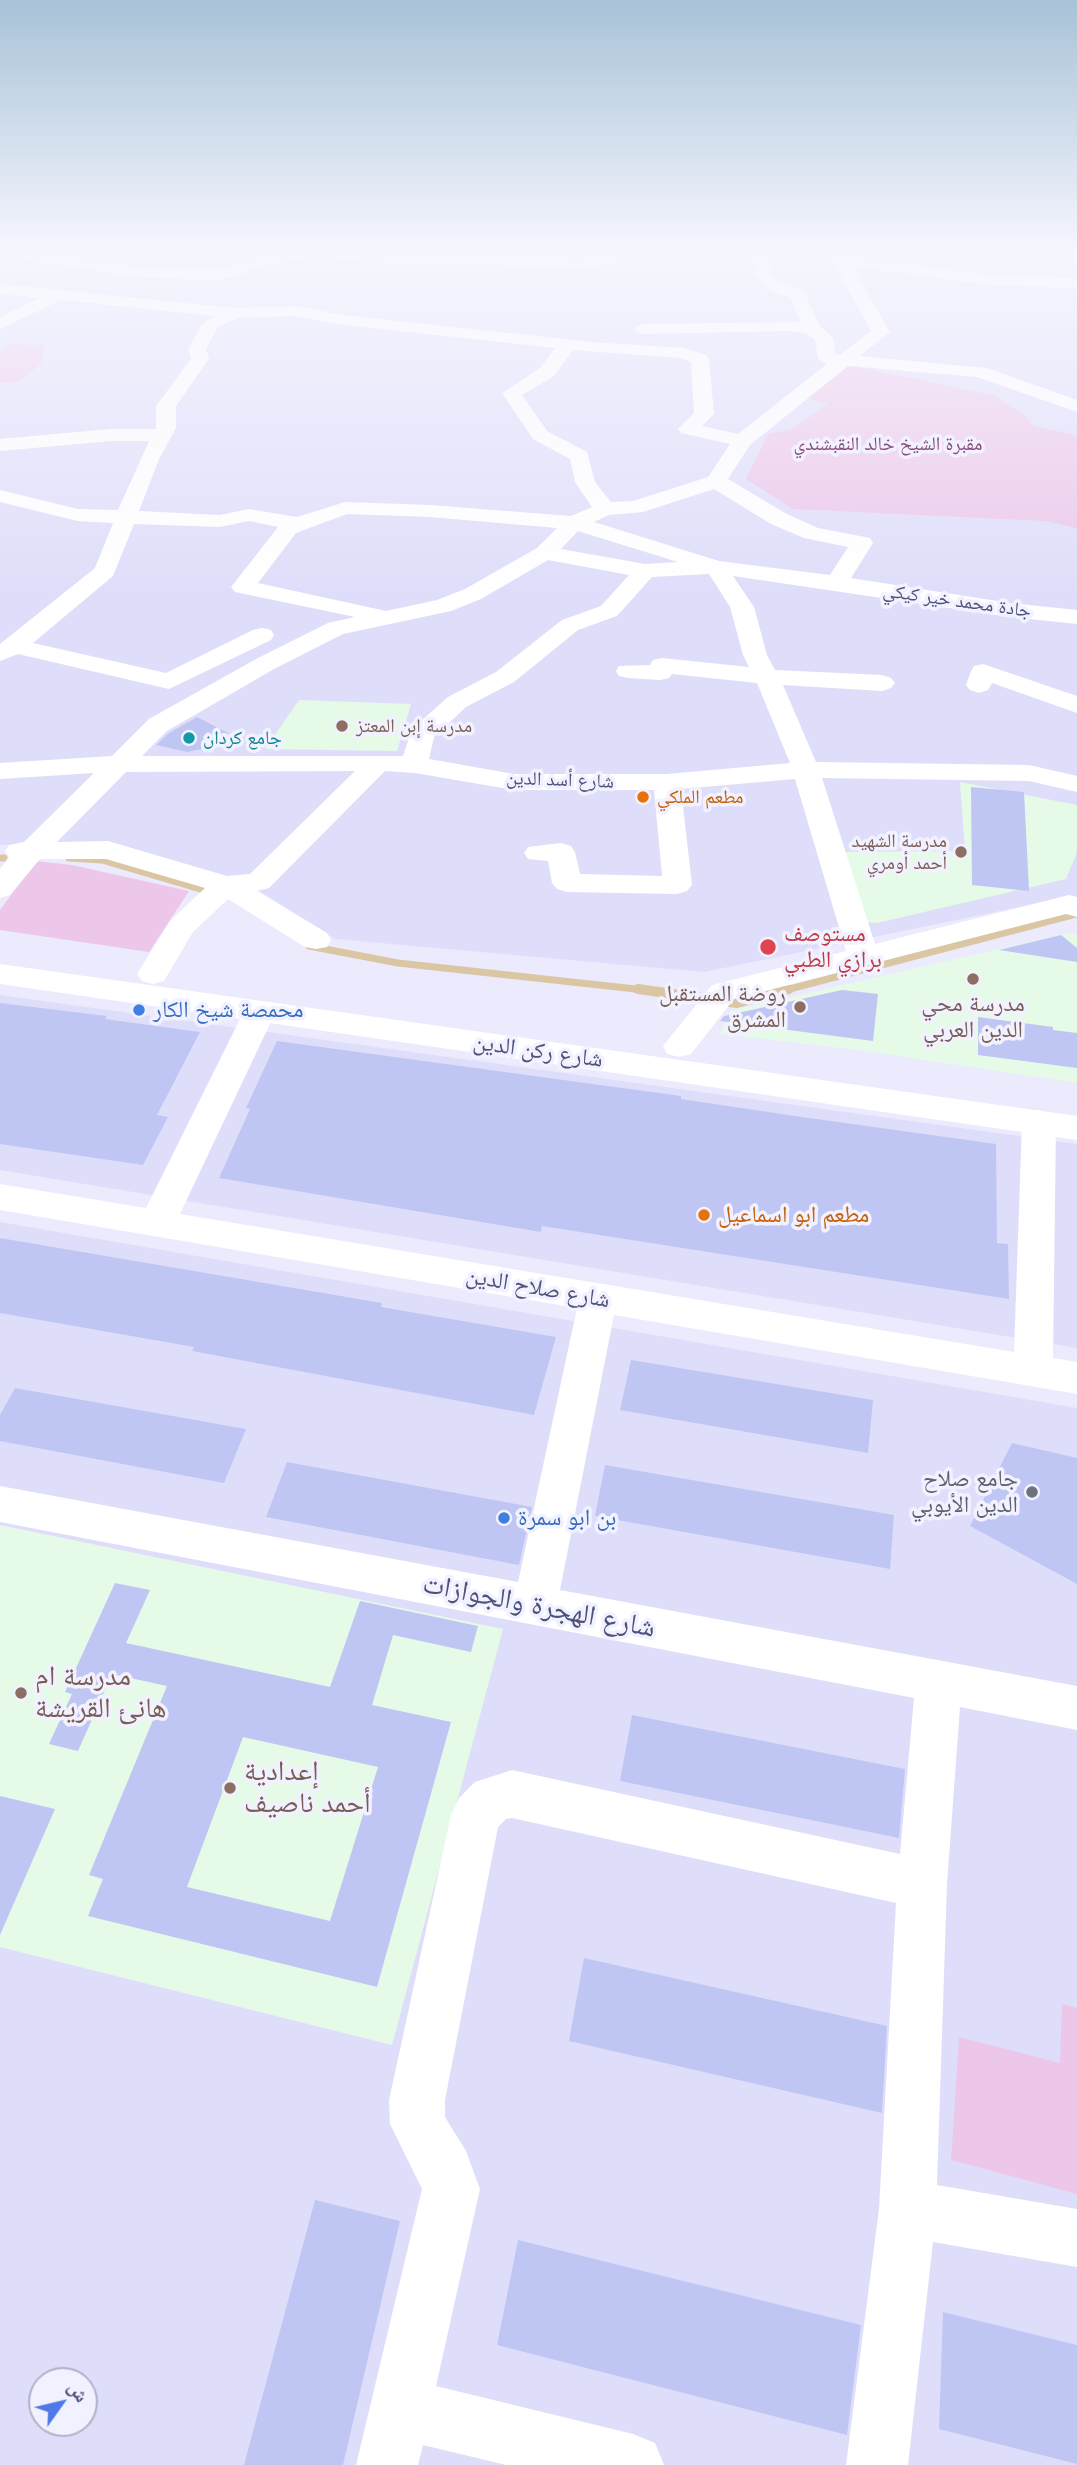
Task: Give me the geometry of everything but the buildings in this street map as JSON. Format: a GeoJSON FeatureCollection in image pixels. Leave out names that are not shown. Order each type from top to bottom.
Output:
{"type":"FeatureCollection","features":[{"type":"Feature","properties":{"kind":"main road","name":"شارع ركن الدين"},"geometry":{"type":"LineString","coordinates":[[0,954],[1077,1101]]}},
{"type":"Feature","properties":{"kind":"main road","name":"شارع ركن الدين"},"geometry":{"type":"LineString","coordinates":[[0,974],[1077,1128]]}},
{"type":"Feature","properties":{"kind":"street"},"geometry":{"type":"LineString","coordinates":[[7,650],[105,571],[149,459],[166,428],[166,406],[196,364]]}},
{"type":"Feature","properties":{"kind":"street"},"geometry":{"type":"LineString","coordinates":[[553,364],[547,372],[511,393],[540,435],[580,456],[585,482],[605,509]]}},
{"type":"Feature","properties":{"kind":"street"},"geometry":{"type":"LineString","coordinates":[[700,364],[704,414],[688,429],[742,441]]}},
{"type":"Feature","properties":{"kind":"street"},"geometry":{"type":"LineString","coordinates":[[0,888],[33,850],[158,725],[265,664],[336,628],[443,606],[473,594],[545,553],[575,523],[605,509],[635,507],[716,481],[742,441],[768,418],[841,364]]}},
{"type":"Feature","properties":{"kind":"street"},"geometry":{"type":"LineString","coordinates":[[872,364],[980,372],[1077,406]]}},
{"type":"Feature","properties":{"kind":"street"},"geometry":{"type":"LineString","coordinates":[[0,445],[111,435],[162,435]]}},
{"type":"Feature","properties":{"kind":"street"},"geometry":{"type":"LineString","coordinates":[[716,481],[779,519],[813,533],[862,543],[837,583]]}},
{"type":"Feature","properties":{"kind":"street"},"geometry":{"type":"LineString","coordinates":[[0,496],[78,514],[125,519],[220,521],[249,515],[298,524]]}},
{"type":"Feature","properties":{"kind":"street"},"geometry":{"type":"LineString","coordinates":[[387,616],[243,587],[288,528],[345,508],[430,510],[575,523],[716,567],[742,607],[755,655],[806,770],[864,958]]}},
{"type":"Feature","properties":{"kind":"street"},"geometry":{"type":"LineString","coordinates":[[545,553],[645,571],[716,567]]}},
{"type":"Feature","properties":{"kind":"street","name":"جادة محمد خير كيكي"},"geometry":{"type":"LineString","coordinates":[[716,567],[1010,610],[1077,617]]}},
{"type":"Feature","properties":{"kind":"street"},"geometry":{"type":"LineString","coordinates":[[415,765],[422,735],[457,702],[505,677],[570,625],[609,611],[645,571]]}},
{"type":"Feature","properties":{"kind":"street"},"geometry":{"type":"LineString","coordinates":[[7,650],[169,681],[262,635]]}},
{"type":"Feature","properties":{"kind":"street"},"geometry":{"type":"LineString","coordinates":[[628,671],[660,673],[662,665],[767,677],[882,683]]}},
{"type":"Feature","properties":{"kind":"street"},"geometry":{"type":"LineString","coordinates":[[979,685],[983,671],[1076,719]]}},
{"type":"Feature","properties":{"kind":"street"},"geometry":{"type":"LineString","coordinates":[[153,974],[181,927],[218,892],[258,882],[379,763]]}},
{"type":"Feature","properties":{"kind":"street","name":"شارع أسد الدين"},"geometry":{"type":"LineString","coordinates":[[0,771],[117,764],[379,763],[415,765],[514,782],[667,782],[806,770],[1029,773],[1077,784]]}},
{"type":"Feature","properties":{"kind":"street"},"geometry":{"type":"LineString","coordinates":[[538,853],[561,852],[567,883],[677,885],[667,782]]}},
{"type":"Feature","properties":{"kind":"street"},"geometry":{"type":"LineString","coordinates":[[0,851],[108,850],[218,892],[316,940]]}},
{"type":"Feature","properties":{"kind":"street"},"geometry":{"type":"LineString","coordinates":[[679,1046],[716,1000],[1074,899]]}},
{"type":"Feature","properties":{"kind":"street"},"geometry":{"type":"LineString","coordinates":[[157,1223],[260,1011]]}},
{"type":"Feature","properties":{"kind":"street"},"geometry":{"type":"LineString","coordinates":[[1033,1370],[1039,1122]]}},
{"type":"Feature","properties":{"kind":"street","name":"شارع صلاح الدين"},"geometry":{"type":"LineString","coordinates":[[0,1197],[1077,1378]]}},
{"type":"Feature","properties":{"kind":"street"},"geometry":{"type":"LineString","coordinates":[[535,1605],[598,1298]]}},
{"type":"Feature","properties":{"kind":"street","name":"شارع الهجرة والجوازات"},"geometry":{"type":"LineString","coordinates":[[0,1504],[1077,1708]]}},
{"type":"Feature","properties":{"kind":"street"},"geometry":{"type":"LineString","coordinates":[[877,2465],[908,2209],[922,1884],[939,1680]]}},
{"type":"Feature","properties":{"kind":"street"},"geometry":{"type":"LineString","coordinates":[[633,2465],[394,2437],[451,2189],[446,2171],[418,2124],[417,2100],[476,1815],[492,1799],[512,1794],[922,1884]]}},
{"type":"Feature","properties":{"kind":"street"},"geometry":{"type":"LineString","coordinates":[[908,2209],[1077,2238]]}},
{"type":"Feature","properties":{"kind":"shaded area"},"geometry":{"type":"Polygon","coordinates":[[[0,364],[1077,364],[1077,901],[1068,897],[704,972],[335,939],[244,881],[104,843],[0,845],[0,364]]]}},
{"type":"Feature","properties":{"kind":"shaded area","name":"مدرسة إبن المعتز"},"geometry":{"type":"Polygon","coordinates":[[[299,700],[411,704],[397,751],[265,749],[299,700]]]}},
{"type":"Feature","properties":{"kind":"shaded area","name":"مدرسة الشهيد أحمد أومري"},"geometry":{"type":"Polygon","coordinates":[[[960,782],[1077,805],[1077,852],[1066,879],[877,923],[858,922],[844,852],[965,851],[960,782]]]}},
{"type":"Feature","properties":{"kind":"shaded area","name":"مدرسة محي الدين العربي"},"geometry":{"type":"Polygon","coordinates":[[[1068,933],[1077,935],[1077,1083],[858,1050],[720,1034],[730,1011],[1068,933]]]}},
{"type":"Feature","properties":{"kind":"shaded area"},"geometry":{"type":"Polygon","coordinates":[[[0,995],[1077,1144],[1077,1348],[0,1170],[0,995]]]}},
{"type":"Feature","properties":{"kind":"shaded area"},"geometry":{"type":"Polygon","coordinates":[[[0,1222],[1077,1408],[1077,2465],[0,2465],[0,1222]]]}},
{"type":"Feature","properties":{"kind":"shaded area","name":"إعدادية أحمد ناصيف"},"geometry":{"type":"Polygon","coordinates":[[[0,1525],[503,1629],[392,2045],[0,1947],[0,1525]]]}},
{"type":"Feature","properties":{"kind":"green space"},"geometry":{"type":"Polygon","coordinates":[[[0,364],[41,364],[19,381],[0,383],[0,364]]]}},
{"type":"Feature","properties":{"kind":"green space","name":"مقبرة الشيخ خالد النقبشندي"},"geometry":{"type":"Polygon","coordinates":[[[849,365],[993,395],[1027,417],[1033,426],[1075,435],[1077,528],[1045,521],[793,509],[746,479],[768,434],[792,429],[827,404],[795,393],[849,365]]]}},
{"type":"Feature","properties":{"kind":"green space"},"geometry":{"type":"Polygon","coordinates":[[[36,861],[72,865],[189,891],[149,952],[0,930],[0,910],[36,861]]]}},
{"type":"Feature","properties":{"kind":"green space"},"geometry":{"type":"Polygon","coordinates":[[[1062,2004],[1077,2008],[1077,2194],[951,2160],[959,2037],[1060,2063],[1062,2004]]]}},
{"type":"Feature","properties":{"kind":"waterway"},"geometry":{"type":"LineString","coordinates":[[69,858],[102,860],[217,894]]}},
{"type":"Feature","properties":{"kind":"waterway"},"geometry":{"type":"LineString","coordinates":[[782,991],[1077,914]]}},
{"type":"Feature","properties":{"kind":"waterway"},"geometry":{"type":"LineString","coordinates":[[309,946],[398,963],[646,990]]}},
{"type":"Feature","properties":{"kind":"waterway"},"geometry":{"type":"LineString","coordinates":[[638,989],[646,990]]}},
{"type":"Feature","properties":{"kind":"waterway"},"geometry":{"type":"LineString","coordinates":[[646,990],[737,1003],[789,989]]}},
{"type":"Feature","properties":{"kind":"waterway"},"geometry":{"type":"LineString","coordinates":[[646,990],[654,991]]}},
{"type":"Feature","properties":{"kind":"place","name":"مدرسة إبن المعتز"},"geometry":{"type":"Point","coordinates":[342,726]}},
{"type":"Feature","properties":{"kind":"place","name":"جامع كردان"},"geometry":{"type":"Point","coordinates":[189,738]}},
{"type":"Feature","properties":{"kind":"place","name":"مطعم الملكي"},"geometry":{"type":"Point","coordinates":[643,797]}},
{"type":"Feature","properties":{"kind":"place","name":"مدرسة الشهيد أحمد أومري"},"geometry":{"type":"Point","coordinates":[961,852]}},
{"type":"Feature","properties":{"kind":"place","name":"مستوصف برازي الطبي"},"geometry":{"type":"Point","coordinates":[768,947]}},
{"type":"Feature","properties":{"kind":"place","name":"مدرسة محي الدين العربي"},"geometry":{"type":"Point","coordinates":[973,979]}},
{"type":"Feature","properties":{"kind":"place","name":"روضة المستقبل المشرق"},"geometry":{"type":"Point","coordinates":[800,1007]}},
{"type":"Feature","properties":{"kind":"place","name":"محمصة شيخ الكار"},"geometry":{"type":"Point","coordinates":[139,1010]}},
{"type":"Feature","properties":{"kind":"place","name":"مطعم ابو اسماعيل"},"geometry":{"type":"Point","coordinates":[704,1215]}},
{"type":"Feature","properties":{"kind":"place","name":"جامع صلاح الدين الأيوبي"},"geometry":{"type":"Point","coordinates":[1032,1492]}},
{"type":"Feature","properties":{"kind":"place","name":"بن ابو سمرة"},"geometry":{"type":"Point","coordinates":[504,1518]}},
{"type":"Feature","properties":{"kind":"place","name":"مدرسة ام هانئ القريشة"},"geometry":{"type":"Point","coordinates":[21,1693]}},
{"type":"Feature","properties":{"kind":"place","name":"إعدادية أحمد ناصيف"},"geometry":{"type":"Point","coordinates":[230,1788]}}]}
